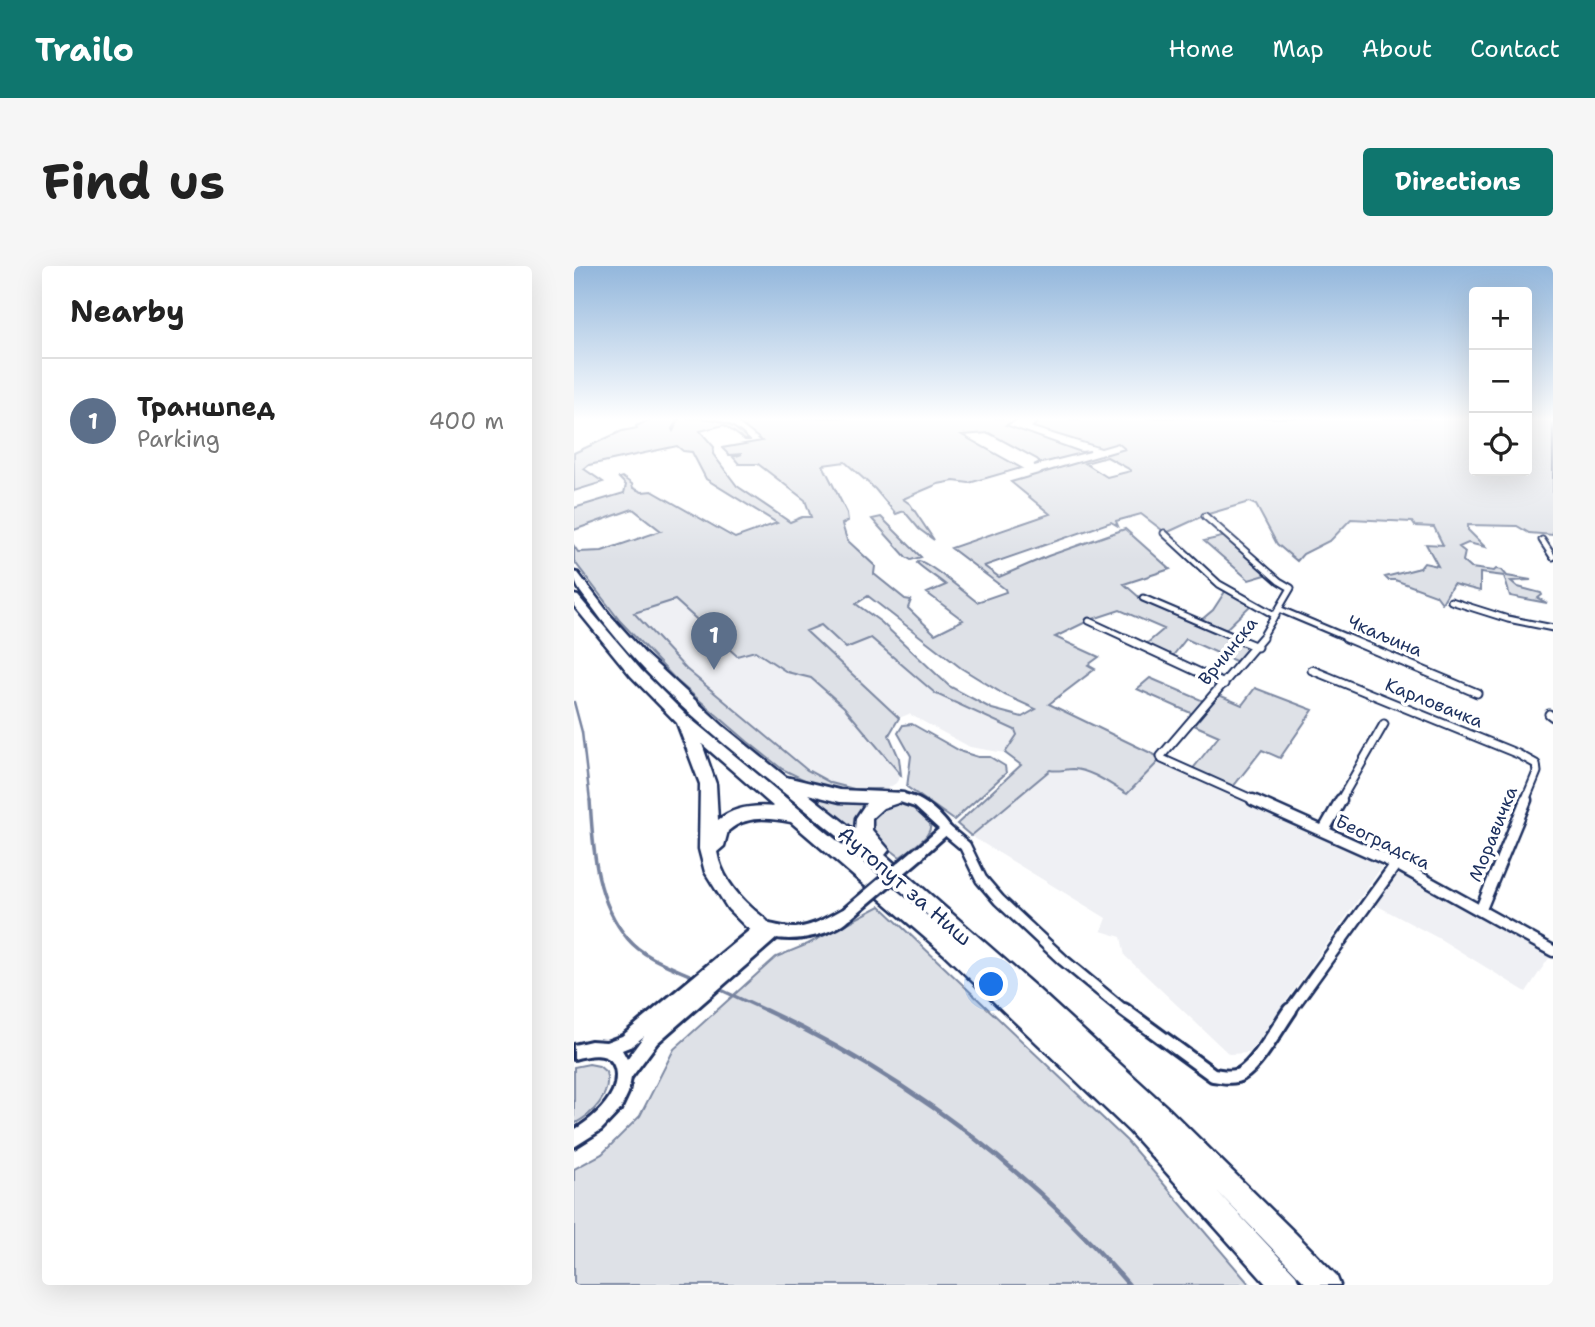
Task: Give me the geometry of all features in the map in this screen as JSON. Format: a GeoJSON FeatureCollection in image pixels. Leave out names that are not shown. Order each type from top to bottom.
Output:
{"type":"FeatureCollection","features":[{"type":"Feature","properties":{"kind":"highway","name":"Аутопут за Ниш"},"geometry":{"type":"LineString","coordinates":[[574,575],[605,618],[653,669],[707,720],[883,864],[1169,1123],[1326,1285]]}},
{"type":"Feature","properties":{"kind":"highway","name":"Аутопут за Ниш"},"geometry":{"type":"LineString","coordinates":[[574,598],[603,636],[681,718],[951,948],[1138,1124],[1286,1285]]}},
{"type":"Feature","properties":{"kind":"highway"},"geometry":{"type":"LineString","coordinates":[[681,718],[702,763],[708,785],[708,852],[712,868],[740,910],[765,928]]}},
{"type":"Feature","properties":{"kind":"highway"},"geometry":{"type":"LineString","coordinates":[[781,781],[840,796],[898,797]]}},
{"type":"Feature","properties":{"kind":"highway"},"geometry":{"type":"LineString","coordinates":[[898,797],[886,799],[868,810],[863,822],[864,833],[925,891],[948,923]]}},
{"type":"Feature","properties":{"kind":"highway"},"geometry":{"type":"LineString","coordinates":[[765,928],[716,858],[717,833],[730,820],[748,813],[797,816]]}},
{"type":"Feature","properties":{"kind":"street","name":"Врчинска"},"geometry":{"type":"LineString","coordinates":[[1192,775],[1165,762],[1161,756],[1257,647],[1291,588],[1279,581],[1205,516]]}},
{"type":"Feature","properties":{"kind":"street","name":"Чкаљина"},"geometry":{"type":"LineString","coordinates":[[1164,533],[1219,584],[1278,613],[1477,693]]}},
{"type":"Feature","properties":{"kind":"street"},"geometry":{"type":"LineString","coordinates":[[1542,540],[1553,557]]}},
{"type":"Feature","properties":{"kind":"street"},"geometry":{"type":"LineString","coordinates":[[1143,598],[1257,647]]}},
{"type":"Feature","properties":{"kind":"street"},"geometry":{"type":"LineString","coordinates":[[1451,601],[1508,619],[1553,628]]}},
{"type":"Feature","properties":{"kind":"street"},"geometry":{"type":"LineString","coordinates":[[1089,621],[1224,684]]}},
{"type":"Feature","properties":{"kind":"street","name":"Карловачка"},"geometry":{"type":"LineString","coordinates":[[1312,670],[1518,754],[1536,764],[1538,772]]}},
{"type":"Feature","properties":{"kind":"street"},"geometry":{"type":"LineString","coordinates":[[1324,830],[1384,724]]}},
{"type":"Feature","properties":{"kind":"street","name":"Моравичка"},"geometry":{"type":"LineString","coordinates":[[1480,909],[1538,772]]}},
{"type":"Feature","properties":{"kind":"street","name":"Београдска"},"geometry":{"type":"LineString","coordinates":[[1192,775],[1324,830],[1395,864],[1553,951]]}},
{"type":"Feature","properties":{"kind":"street"},"geometry":{"type":"LineString","coordinates":[[898,797],[907,797],[920,804],[965,846],[990,890],[1063,960],[1187,1058],[1213,1075],[1227,1077],[1240,1075],[1251,1064],[1395,864]]}},
{"type":"Feature","properties":{"kind":"street"},"geometry":{"type":"LineString","coordinates":[[574,1139],[605,1116],[619,1095],[624,1075],[646,1044],[675,1011],[746,950],[765,928],[790,934],[815,930],[848,913],[947,830]]}},
{"type":"Feature","properties":{"kind":"street"},"geometry":{"type":"LineString","coordinates":[[607,1049],[627,1041],[675,1011]]}},
{"type":"Feature","properties":{"kind":"street"},"geometry":{"type":"LineString","coordinates":[[575,1050],[593,1047],[607,1049],[618,1056],[624,1075]]}},
{"type":"Feature","properties":{"kind":"shaded area"},"geometry":{"type":"Polygon","coordinates":[[[574,466],[588,466],[584,469],[603,482],[574,491],[574,466]]]}},
{"type":"Feature","properties":{"kind":"shaded area"},"geometry":{"type":"Polygon","coordinates":[[[699,466],[722,466],[737,486],[790,522],[811,517],[805,500],[760,466],[823,466],[847,513],[848,521],[842,524],[847,540],[875,566],[874,574],[905,599],[911,600],[908,608],[935,634],[963,620],[927,593],[946,585],[917,563],[924,563],[939,572],[977,602],[1006,592],[951,548],[1050,514],[1011,482],[1068,466],[1089,466],[1107,477],[1131,471],[1123,466],[1469,466],[1469,476],[1532,476],[1532,466],[1553,466],[1553,535],[1529,533],[1517,526],[1468,525],[1468,530],[1485,547],[1468,543],[1459,547],[1465,552],[1463,561],[1471,568],[1502,570],[1507,576],[1531,580],[1511,581],[1518,587],[1541,593],[1538,598],[1547,603],[1510,596],[1504,576],[1480,573],[1480,591],[1453,584],[1442,603],[1436,595],[1388,580],[1385,577],[1420,568],[1424,563],[1438,566],[1426,544],[1443,545],[1434,527],[1415,526],[1412,522],[1351,519],[1331,540],[1303,554],[1297,561],[1277,544],[1256,505],[1249,502],[1205,515],[1166,533],[1141,514],[1116,521],[1118,526],[1111,522],[984,566],[999,577],[1048,556],[1125,529],[1170,569],[1124,584],[1140,598],[1255,647],[1240,663],[1186,639],[1171,658],[1145,645],[1164,629],[1120,610],[1090,620],[1055,637],[1099,657],[1088,665],[1095,669],[1049,704],[1159,757],[1159,761],[1127,794],[1087,772],[1073,769],[1050,770],[971,836],[957,824],[1021,765],[1005,753],[1017,735],[1015,730],[936,694],[871,638],[846,648],[821,625],[806,631],[899,718],[889,735],[899,758],[901,775],[844,707],[811,678],[787,672],[755,651],[737,656],[675,600],[634,613],[686,669],[807,770],[831,783],[854,789],[880,789],[876,792],[841,792],[815,785],[782,769],[677,681],[620,621],[574,561],[574,546],[578,552],[602,551],[661,531],[633,509],[574,530],[574,508],[624,493],[626,485],[619,478],[622,477],[632,484],[633,488],[642,492],[652,491],[735,538],[777,523],[706,479],[699,466]],[[868,596],[856,604],[881,622],[949,686],[992,709],[1022,717],[1036,709],[1005,695],[961,668],[868,596]]]}},
{"type":"Feature","properties":{"kind":"shaded area"},"geometry":{"type":"Polygon","coordinates":[[[849,466],[1017,466],[1021,468],[969,483],[954,481],[938,484],[903,499],[910,504],[934,540],[919,529],[904,511],[896,514],[875,489],[849,466]]]}},
{"type":"Feature","properties":{"kind":"shaded area"},"geometry":{"type":"Polygon","coordinates":[[[881,517],[921,557],[911,560],[906,557],[872,519],[881,517]]]}},
{"type":"Feature","properties":{"kind":"shaded area"},"geometry":{"type":"Polygon","coordinates":[[[1226,536],[1269,574],[1249,580],[1204,541],[1226,536]]]}},
{"type":"Feature","properties":{"kind":"shaded area"},"geometry":{"type":"Polygon","coordinates":[[[1226,590],[1251,605],[1224,631],[1200,621],[1213,610],[1226,590]]]}},
{"type":"Feature","properties":{"kind":"shaded area"},"geometry":{"type":"Polygon","coordinates":[[[674,599],[737,656],[755,651],[787,672],[811,678],[844,707],[901,775],[896,783],[887,789],[854,789],[831,783],[807,770],[686,669],[634,613],[674,599]]]}},
{"type":"Feature","properties":{"kind":"shaded area"},"geometry":{"type":"Polygon","coordinates":[[[821,625],[870,638],[936,694],[1015,730],[1017,735],[1005,753],[970,747],[909,714],[899,718],[806,631],[821,625]]]}},
{"type":"Feature","properties":{"kind":"shaded area"},"geometry":{"type":"Polygon","coordinates":[[[1150,678],[1206,702],[1193,714],[1137,689],[1150,678]]]}},
{"type":"Feature","properties":{"kind":"shaded area"},"geometry":{"type":"Polygon","coordinates":[[[1255,688],[1313,710],[1280,758],[1262,750],[1232,788],[1191,771],[1219,736],[1194,725],[1219,695],[1242,705],[1255,688]]]}},
{"type":"Feature","properties":{"kind":"shaded area"},"geometry":{"type":"Polygon","coordinates":[[[912,724],[962,752],[978,757],[990,757],[1005,766],[1006,773],[954,820],[907,787],[911,756],[898,733],[903,725],[912,724]]]}},
{"type":"Feature","properties":{"kind":"shaded area"},"geometry":{"type":"Polygon","coordinates":[[[1159,761],[1379,862],[1381,868],[1249,1053],[1229,1054],[1125,956],[1121,937],[1101,931],[1106,918],[971,836],[1050,770],[1089,772],[1127,793],[1159,761]]]}},
{"type":"Feature","properties":{"kind":"shaded area"},"geometry":{"type":"Polygon","coordinates":[[[811,797],[880,798],[862,810],[854,831],[811,797]]]}},
{"type":"Feature","properties":{"kind":"shaded area"},"geometry":{"type":"Polygon","coordinates":[[[899,801],[918,810],[929,821],[930,827],[924,839],[900,857],[873,836],[869,824],[876,809],[899,801]]]}},
{"type":"Feature","properties":{"kind":"shaded area"},"geometry":{"type":"Polygon","coordinates":[[[1401,870],[1551,955],[1526,992],[1440,939],[1372,903],[1396,871],[1401,870]]]}},
{"type":"Feature","properties":{"kind":"shaded area"},"geometry":{"type":"Polygon","coordinates":[[[880,906],[1127,1141],[1250,1285],[574,1285],[574,1169],[602,1154],[640,1116],[674,1049],[776,957],[808,944],[880,906]]]}},
{"type":"Feature","properties":{"kind":"shaded area"},"geometry":{"type":"Polygon","coordinates":[[[589,1064],[599,1066],[606,1072],[604,1096],[588,1115],[574,1124],[574,1067],[589,1064]]]}},
{"type":"Feature","properties":{"kind":"waterway"},"geometry":{"type":"LineString","coordinates":[[574,702],[582,732],[590,801]]}},
{"type":"Feature","properties":{"kind":"waterway"},"geometry":{"type":"LineString","coordinates":[[590,800],[598,873],[602,891],[617,924],[642,952],[694,977]]}},
{"type":"Feature","properties":{"kind":"waterway"},"geometry":{"type":"LineString","coordinates":[[719,989],[769,1012]]}},
{"type":"Feature","properties":{"kind":"waterway"},"geometry":{"type":"LineString","coordinates":[[765,1010],[769,1012]]}},
{"type":"Feature","properties":{"kind":"waterway"},"geometry":{"type":"LineString","coordinates":[[769,1012],[867,1064],[962,1128],[1049,1202],[1129,1285]]}},
{"type":"Feature","properties":{"kind":"place","name":"Траншпед"},"geometry":{"type":"Point","coordinates":[714,670]}}]}
